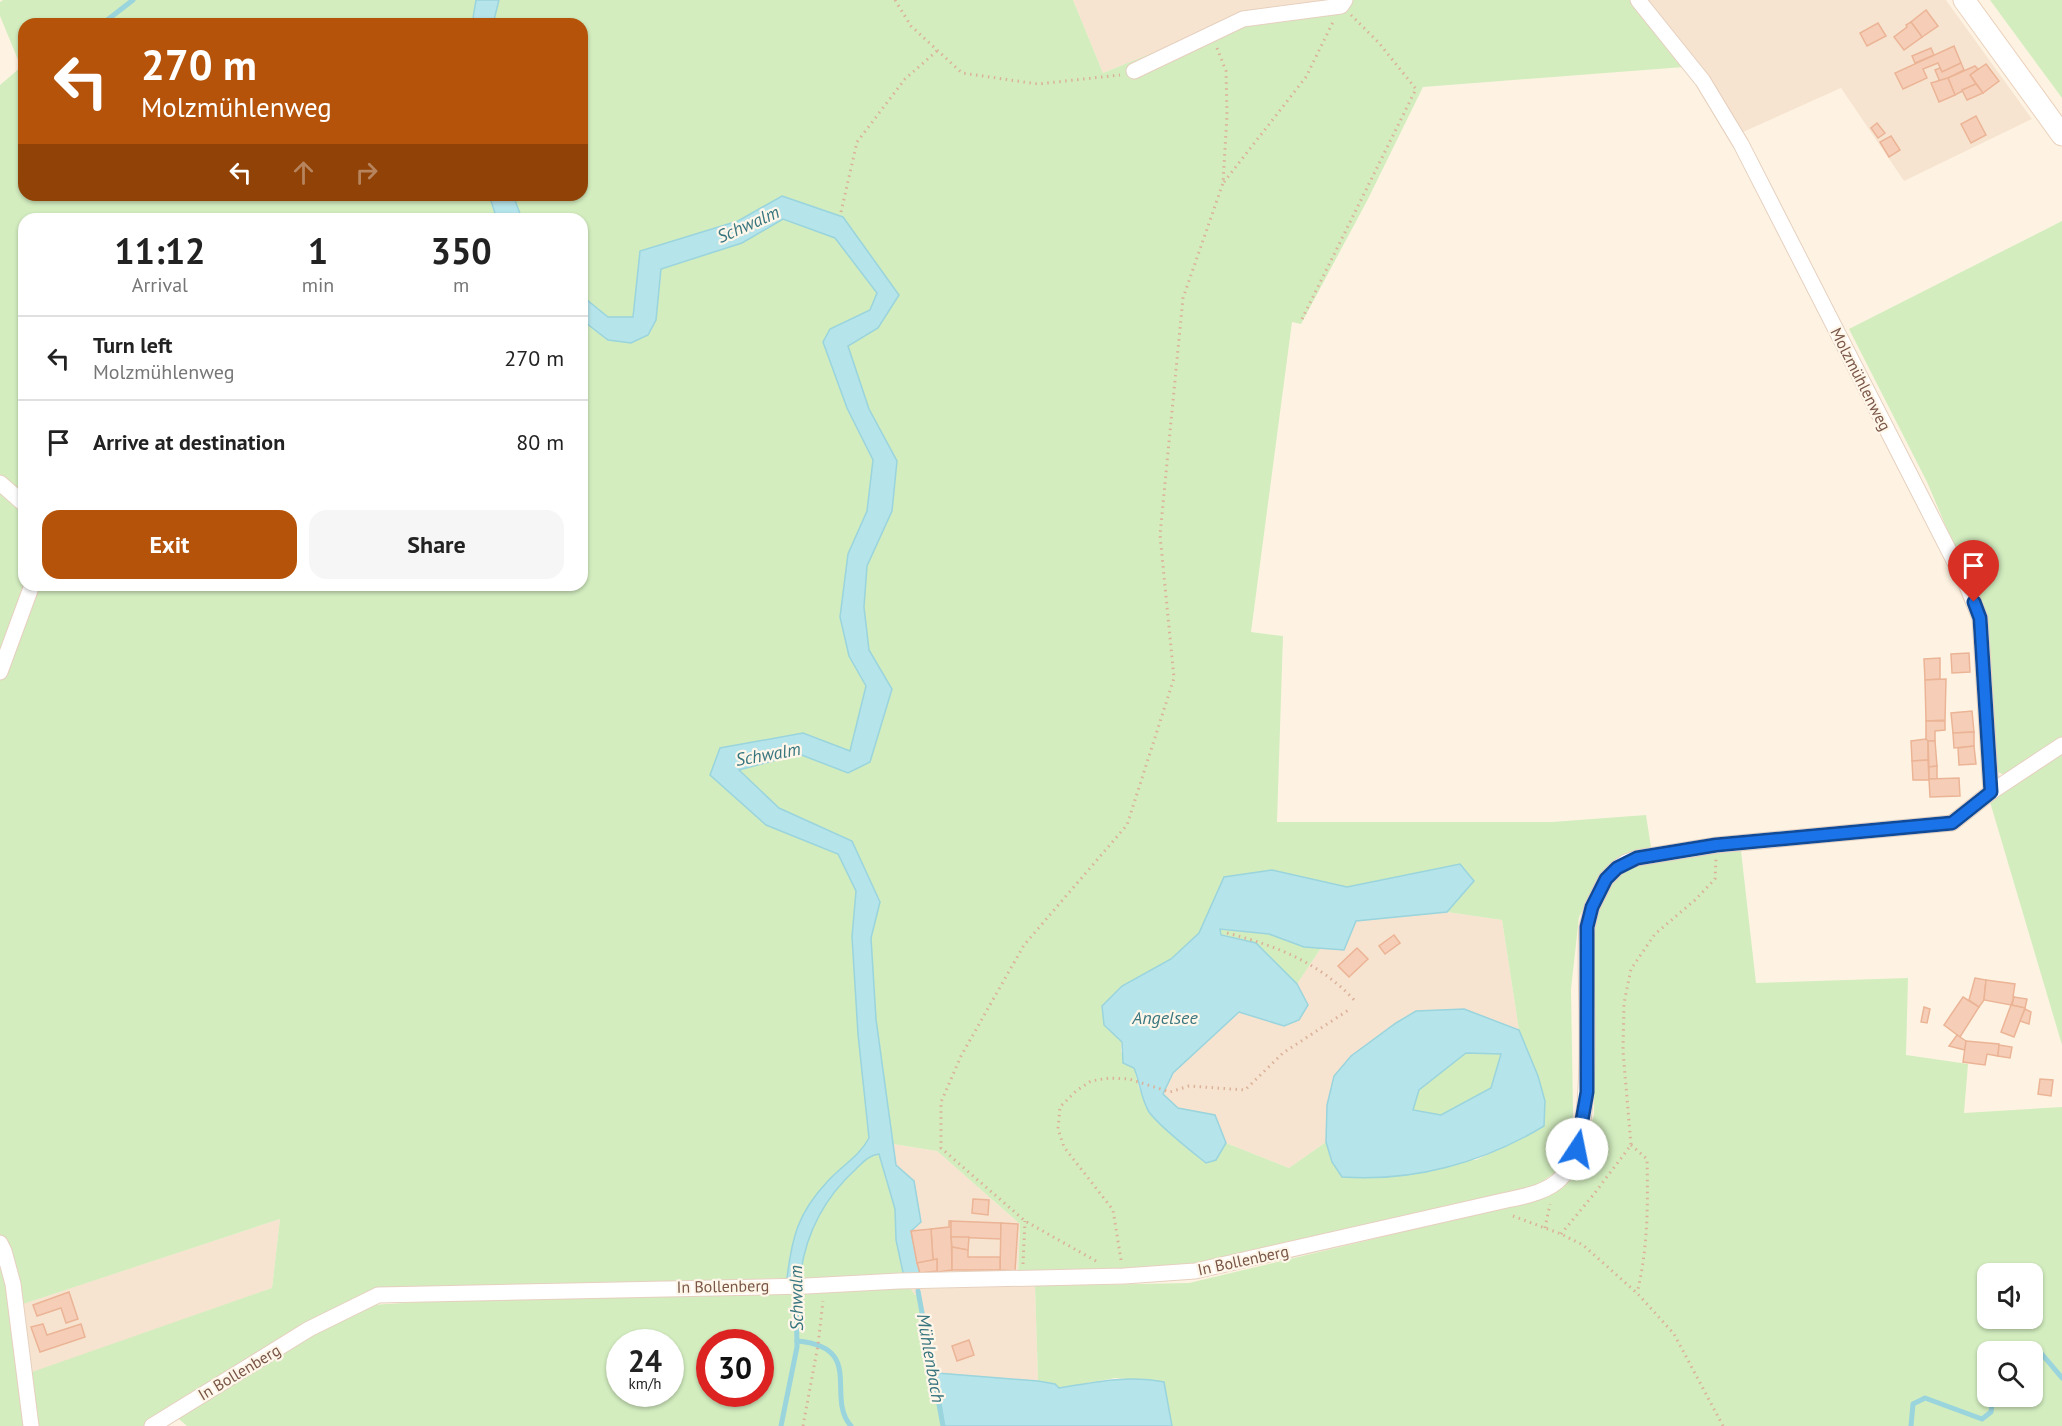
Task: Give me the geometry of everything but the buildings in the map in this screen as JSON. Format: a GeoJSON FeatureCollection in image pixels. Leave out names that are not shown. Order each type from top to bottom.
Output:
{"type":"FeatureCollection","features":[{"type":"Feature","properties":{"kind":"main road"},"geometry":{"type":"LineString","coordinates":[[1964,0],[2062,135]]}},
{"type":"Feature","properties":{"kind":"street","name":"Molzmühlenweg"},"geometry":{"type":"LineString","coordinates":[[1638,0],[1703,81],[1741,144],[1967,586],[1980,618],[1991,792]]}},
{"type":"Feature","properties":{"kind":"street"},"geometry":{"type":"LineString","coordinates":[[1134,71],[1243,19],[1343,3]]}},
{"type":"Feature","properties":{"kind":"street"},"geometry":{"type":"LineString","coordinates":[[0,483],[18,499]]}},
{"type":"Feature","properties":{"kind":"street"},"geometry":{"type":"LineString","coordinates":[[0,672],[30,591]]}},
{"type":"Feature","properties":{"kind":"street","name":"In Bollenberg"},"geometry":{"type":"LineString","coordinates":[[152,1426],[309,1329],[378,1295],[806,1286],[898,1281],[1116,1276],[1195,1271],[1540,1191],[1554,1184],[1569,1167],[1577,1149],[1587,1092],[1587,927],[1592,907],[1606,879],[1617,868],[1637,858],[1716,845],[1952,823],[1991,792],[2062,745]]}},
{"type":"Feature","properties":{"kind":"street"},"geometry":{"type":"LineString","coordinates":[[0,1243],[13,1284],[30,1426]]}},
{"type":"Feature","properties":{"kind":"path"},"geometry":{"type":"LineString","coordinates":[[896,0],[911,26],[962,73],[1038,84],[1125,75],[1134,71]]}},
{"type":"Feature","properties":{"kind":"path"},"geometry":{"type":"LineString","coordinates":[[1223,183],[1305,76],[1343,3],[1416,89],[1302,319]]}},
{"type":"Feature","properties":{"kind":"path"},"geometry":{"type":"LineString","coordinates":[[1116,1276],[1095,1258],[1025,1221],[941,1148],[941,1102],[961,1056],[1024,945],[1127,825],[1174,678],[1160,535],[1183,298],[1223,183],[1227,115],[1226,71],[1212,35]]}},
{"type":"Feature","properties":{"kind":"path"},"geometry":{"type":"LineString","coordinates":[[841,212],[857,142],[905,79],[938,50]]}},
{"type":"Feature","properties":{"kind":"path"},"geometry":{"type":"LineString","coordinates":[[1561,1233],[1631,1145],[1623,1051],[1624,1003],[1631,969],[1655,934],[1695,900],[1715,879],[1716,845]]}},
{"type":"Feature","properties":{"kind":"path"},"geometry":{"type":"LineString","coordinates":[[1227,933],[1284,950],[1307,962],[1331,978],[1357,1003]]}},
{"type":"Feature","properties":{"kind":"path"},"geometry":{"type":"LineString","coordinates":[[1116,1276],[1113,1210],[1064,1148],[1058,1129],[1060,1107],[1076,1091],[1091,1081],[1109,1078],[1129,1079],[1170,1092],[1189,1086],[1245,1090],[1283,1053],[1350,1009]]}},
{"type":"Feature","properties":{"kind":"path"},"geometry":{"type":"LineString","coordinates":[[1631,1145],[1647,1159],[1648,1188],[1644,1263],[1636,1293]]}},
{"type":"Feature","properties":{"kind":"path"},"geometry":{"type":"LineString","coordinates":[[1498,1202],[1504,1213],[1561,1233],[1583,1245],[1636,1293],[1674,1334],[1723,1426]]}},
{"type":"Feature","properties":{"kind":"path"},"geometry":{"type":"LineString","coordinates":[[1023,1278],[1025,1221]]}},
{"type":"Feature","properties":{"kind":"path"},"geometry":{"type":"LineString","coordinates":[[802,1426],[818,1344],[825,1284]]}},
{"type":"Feature","properties":{"kind":"shaded area"},"geometry":{"type":"Polygon","coordinates":[[[1073,0],[1341,0],[1236,19],[1103,73],[1073,0]]]}},
{"type":"Feature","properties":{"kind":"shaded area"},"geometry":{"type":"Polygon","coordinates":[[[1636,0],[1946,0],[2032,119],[1904,181],[1841,88],[1732,137],[1636,0]]]}},
{"type":"Feature","properties":{"kind":"shaded area"},"geometry":{"type":"Polygon","coordinates":[[[1447,912],[1502,920],[1519,1030],[1464,1009],[1396,1023],[1379,1037],[1327,1105],[1326,1142],[1289,1168],[1226,1143],[1215,1115],[1178,1108],[1163,1094],[1173,1073],[1239,1012],[1284,1026],[1308,1004],[1297,984],[1321,948],[1344,950],[1356,921],[1447,912]]]}},
{"type":"Feature","properties":{"kind":"shaded area"},"geometry":{"type":"Polygon","coordinates":[[[893,1144],[937,1151],[1020,1224],[1018,1274],[920,1274],[911,1231],[921,1222],[914,1181],[896,1165],[893,1144]]]}},
{"type":"Feature","properties":{"kind":"shaded area"},"geometry":{"type":"Polygon","coordinates":[[[280,1219],[272,1288],[32,1373],[22,1304],[280,1219]]]}},
{"type":"Feature","properties":{"kind":"shaded area"},"geometry":{"type":"Polygon","coordinates":[[[1035,1286],[1038,1381],[937,1373],[918,1295],[915,1295],[911,1289],[1035,1286]]]}},
{"type":"Feature","properties":{"kind":"green space"},"geometry":{"type":"Polygon","coordinates":[[[3,0],[476,0],[473,18],[18,18],[18,60],[0,16],[0,2],[3,0]]]}},
{"type":"Feature","properties":{"kind":"green space"},"geometry":{"type":"Polygon","coordinates":[[[499,0],[1073,0],[1103,73],[1236,19],[1341,0],[1636,0],[1684,67],[1423,87],[1367,201],[1301,324],[1292,322],[1251,632],[1283,636],[1277,822],[1552,822],[1646,815],[1651,847],[1622,858],[1598,880],[1579,917],[1571,989],[1573,1112],[1571,1148],[1557,1171],[1536,1186],[1195,1267],[1018,1274],[1020,1224],[937,1151],[893,1144],[876,1019],[871,938],[880,901],[852,841],[779,808],[739,770],[799,754],[848,773],[870,761],[892,689],[869,650],[864,607],[867,566],[892,512],[897,461],[869,409],[848,346],[878,328],[899,295],[843,217],[782,196],[738,221],[640,251],[633,317],[608,317],[588,301],[588,213],[520,213],[515,201],[588,201],[588,18],[494,18],[499,0]],[[1460,864],[1347,887],[1272,870],[1224,877],[1199,933],[1171,959],[1122,986],[1121,1052],[1134,1068],[1139,1088],[1150,1113],[1184,1146],[1206,1163],[1216,1160],[1226,1143],[1289,1168],[1326,1142],[1332,1162],[1476,1160],[1544,1126],[1538,1076],[1519,1030],[1502,920],[1447,912],[1473,881],[1460,864]]]}},
{"type":"Feature","properties":{"kind":"green space"},"geometry":{"type":"Polygon","coordinates":[[[1990,0],[2062,0],[2062,98],[1990,0]]]}},
{"type":"Feature","properties":{"kind":"green space"},"geometry":{"type":"Polygon","coordinates":[[[18,70],[18,201],[491,201],[495,213],[18,213],[18,591],[588,591],[588,325],[608,340],[656,320],[661,269],[742,243],[783,219],[835,238],[877,293],[870,310],[831,329],[847,408],[873,460],[867,511],[848,554],[849,656],[866,686],[850,752],[721,748],[766,825],[838,854],[856,891],[852,937],[858,1034],[869,1138],[863,1150],[827,1182],[790,1253],[787,1278],[375,1290],[180,1402],[144,1426],[0,1426],[0,85],[18,70]],[[280,1219],[23,1304],[32,1372],[272,1288],[280,1219]]]}},
{"type":"Feature","properties":{"kind":"green space"},"geometry":{"type":"Polygon","coordinates":[[[2062,221],[2062,737],[2004,775],[1994,770],[1985,618],[1927,482],[1849,329],[2062,221]]]}},
{"type":"Feature","properties":{"kind":"green space"},"geometry":{"type":"Polygon","coordinates":[[[2062,752],[2062,1045],[1990,802],[2062,752]]]}},
{"type":"Feature","properties":{"kind":"green space"},"geometry":{"type":"Polygon","coordinates":[[[1741,851],[1756,983],[1908,978],[1906,1055],[1968,1064],[1964,1113],[2062,1107],[2062,1426],[1172,1426],[1164,1382],[1115,1378],[1059,1388],[1055,1384],[1038,1381],[1035,1286],[1189,1283],[1545,1198],[1571,1180],[1584,1153],[1594,1114],[1594,920],[1610,885],[1627,868],[1652,860],[1741,851]]]}},
{"type":"Feature","properties":{"kind":"green space"},"geometry":{"type":"Polygon","coordinates":[[[1220,929],[1269,934],[1304,947],[1321,948],[1297,984],[1256,943],[1221,935],[1220,929]]]}},
{"type":"Feature","properties":{"kind":"green space"},"geometry":{"type":"Polygon","coordinates":[[[1466,1053],[1501,1054],[1491,1088],[1441,1115],[1413,1110],[1419,1090],[1466,1053]]]}},
{"type":"Feature","properties":{"kind":"green space"},"geometry":{"type":"Polygon","coordinates":[[[879,1154],[895,1209],[896,1240],[904,1277],[800,1278],[806,1247],[826,1204],[856,1168],[869,1157],[879,1154]]]}},
{"type":"Feature","properties":{"kind":"green space"},"geometry":{"type":"Polygon","coordinates":[[[911,1289],[915,1295],[918,1294],[937,1372],[944,1426],[187,1426],[172,1413],[301,1333],[370,1305],[439,1301],[911,1289]]]}},
{"type":"Feature","properties":{"kind":"water"},"geometry":{"type":"Polygon","coordinates":[[[476,0],[499,0],[494,18],[473,18],[476,0]]]}},
{"type":"Feature","properties":{"kind":"water"},"geometry":{"type":"Polygon","coordinates":[[[782,196],[843,217],[899,295],[878,328],[848,346],[869,409],[897,461],[892,511],[867,566],[864,607],[869,650],[892,689],[870,762],[848,773],[799,754],[739,770],[779,808],[852,841],[880,902],[871,938],[876,1019],[896,1165],[914,1181],[921,1222],[911,1231],[920,1274],[904,1277],[896,1240],[895,1209],[879,1154],[864,1161],[834,1192],[811,1232],[800,1278],[787,1278],[794,1238],[809,1204],[832,1176],[860,1151],[869,1138],[858,1034],[852,937],[856,891],[838,854],[766,825],[710,775],[720,748],[803,733],[850,751],[866,686],[849,656],[840,617],[848,554],[867,511],[873,460],[847,408],[823,342],[830,329],[870,310],[877,293],[835,238],[783,219],[742,243],[661,269],[656,320],[648,335],[631,343],[608,340],[588,325],[588,301],[608,317],[633,317],[640,251],[738,221],[782,196]]]}},
{"type":"Feature","properties":{"kind":"water"},"geometry":{"type":"Polygon","coordinates":[[[491,201],[515,201],[520,213],[495,213],[491,201]]]}},
{"type":"Feature","properties":{"kind":"water","name":"Angelsee"},"geometry":{"type":"Polygon","coordinates":[[[1460,864],[1474,881],[1447,912],[1356,921],[1344,950],[1304,947],[1269,934],[1220,929],[1221,935],[1256,943],[1297,984],[1308,1005],[1299,1020],[1284,1026],[1239,1012],[1173,1073],[1163,1094],[1178,1108],[1215,1115],[1226,1143],[1216,1160],[1206,1163],[1168,1132],[1149,1112],[1134,1068],[1123,1063],[1122,1042],[1104,1025],[1102,1006],[1122,986],[1171,959],[1199,933],[1224,877],[1272,870],[1347,887],[1460,864]]]}},
{"type":"Feature","properties":{"kind":"water"},"geometry":{"type":"Polygon","coordinates":[[[1464,1009],[1519,1030],[1538,1076],[1545,1101],[1544,1126],[1497,1150],[1447,1167],[1395,1176],[1342,1177],[1332,1162],[1326,1142],[1327,1105],[1334,1076],[1351,1056],[1416,1011],[1464,1009]],[[1466,1053],[1419,1090],[1413,1110],[1441,1115],[1491,1088],[1501,1054],[1466,1053]]]}},
{"type":"Feature","properties":{"kind":"water"},"geometry":{"type":"Polygon","coordinates":[[[937,1373],[1038,1381],[1055,1384],[1059,1388],[1124,1379],[1164,1382],[1172,1426],[944,1426],[937,1373]]]}},
{"type":"Feature","properties":{"kind":"waterway"},"geometry":{"type":"LineString","coordinates":[[110,18],[133,0]]}},
{"type":"Feature","properties":{"kind":"waterway","name":"Schwalm"},"geometry":{"type":"LineString","coordinates":[[781,1426],[797,1347],[796,1288]]}},
{"type":"Feature","properties":{"kind":"waterway","name":"Mühlenbach"},"geometry":{"type":"LineString","coordinates":[[918,1291],[943,1426]]}},
{"type":"Feature","properties":{"kind":"waterway"},"geometry":{"type":"LineString","coordinates":[[797,1341],[818,1345],[831,1353],[838,1363],[841,1401],[844,1414],[851,1426]]}},
{"type":"Feature","properties":{"kind":"waterway","name":"Mühlenbach"},"geometry":{"type":"LineString","coordinates":[[2043,1355],[2062,1378]]}},
{"type":"Feature","properties":{"kind":"waterway","name":"Mühlenbach"},"geometry":{"type":"LineString","coordinates":[[1911,1426],[1913,1404],[1925,1398],[1982,1419],[1991,1412],[1992,1407]]}},
{"type":"Feature","properties":{"kind":"route"},"geometry":{"type":"LineString","coordinates":[[1577,1149],[1587,1092],[1587,927],[1592,907],[1606,879],[1617,868],[1637,858],[1716,845],[1952,823],[1991,792],[1980,618],[1974,602]]}}]}
